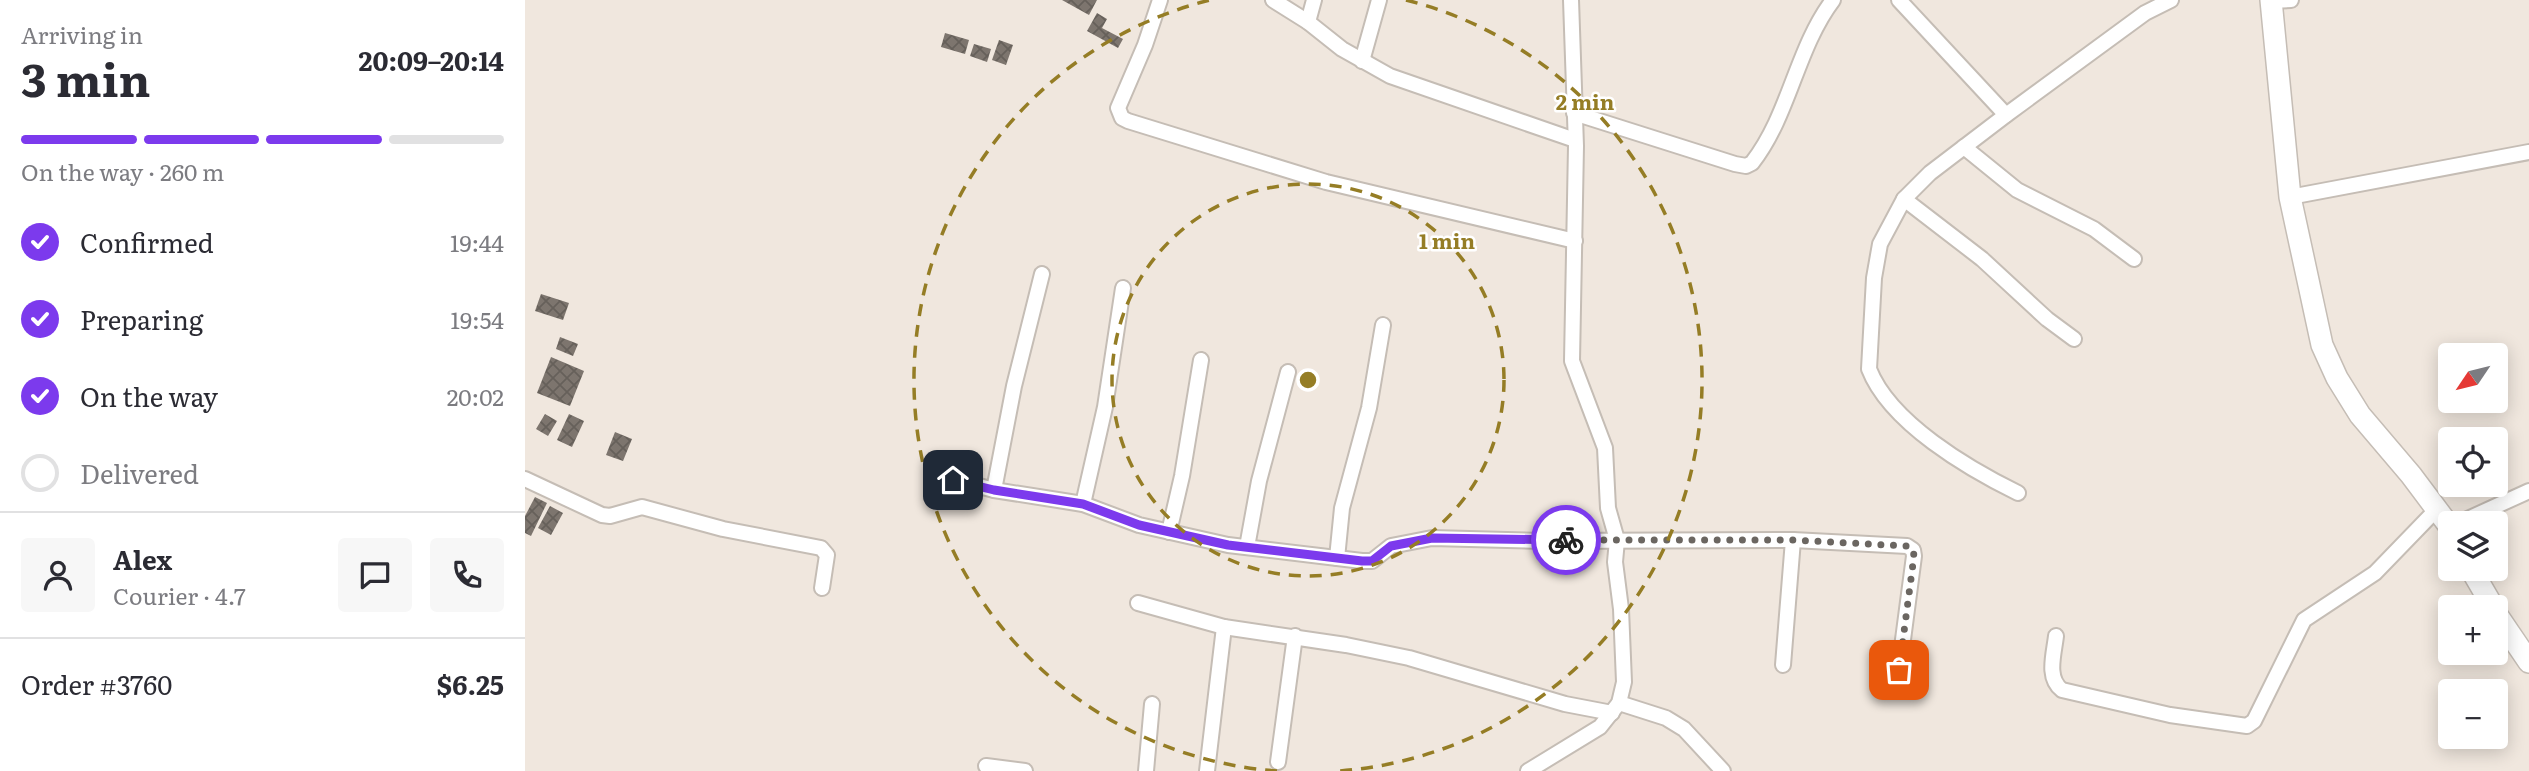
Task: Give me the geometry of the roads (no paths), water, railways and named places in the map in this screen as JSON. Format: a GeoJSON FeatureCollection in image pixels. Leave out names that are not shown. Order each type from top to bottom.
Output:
{"type":"FeatureCollection","features":[{"type":"Feature","properties":{"kind":"street"},"geometry":{"type":"LineString","coordinates":[[1160,0],[1145,45],[1118,108],[1122,118],[1326,182],[1575,241]]}},
{"type":"Feature","properties":{"kind":"street"},"geometry":{"type":"LineString","coordinates":[[1273,0],[1308,22],[1342,49],[1390,76],[1575,140]]}},
{"type":"Feature","properties":{"kind":"street"},"geometry":{"type":"LineString","coordinates":[[1308,22],[1314,0]]}},
{"type":"Feature","properties":{"kind":"street"},"geometry":{"type":"LineString","coordinates":[[1361,61],[1379,0]]}},
{"type":"Feature","properties":{"kind":"street"},"geometry":{"type":"LineString","coordinates":[[1528,771],[1600,727],[1615,708],[1624,682],[1621,609],[1615,562],[1617,540],[1608,508],[1605,448],[1572,361],[1575,140],[1571,0]]}},
{"type":"Feature","properties":{"kind":"street"},"geometry":{"type":"LineString","coordinates":[[1574,113],[1659,142],[1746,166],[1758,155],[1783,105],[1818,20],[1833,0]]}},
{"type":"Feature","properties":{"kind":"street"},"geometry":{"type":"LineString","coordinates":[[1899,0],[2006,115]]}},
{"type":"Feature","properties":{"kind":"street"},"geometry":{"type":"LineString","coordinates":[[2018,493],[1983,476],[1926,437],[1882,393],[1869,369],[1874,278],[1880,244],[1904,199],[1930,173],[2145,13],[2171,0]]}},
{"type":"Feature","properties":{"kind":"street"},"geometry":{"type":"LineString","coordinates":[[2056,636],[2052,675],[2055,685],[2061,690],[2170,715],[2246,726],[2254,721],[2304,620],[2375,573],[2437,509],[2360,415],[2322,345],[2290,197],[2278,0]]}},
{"type":"Feature","properties":{"kind":"street"},"geometry":{"type":"LineString","coordinates":[[1963,147],[2017,190],[2094,229],[2134,259]]}},
{"type":"Feature","properties":{"kind":"street"},"geometry":{"type":"LineString","coordinates":[[2290,197],[2529,152]]}},
{"type":"Feature","properties":{"kind":"street"},"geometry":{"type":"LineString","coordinates":[[1904,199],[1982,259],[2047,319],[2074,339]]}},
{"type":"Feature","properties":{"kind":"street"},"geometry":{"type":"LineString","coordinates":[[994,490],[1014,386],[1042,274]]}},
{"type":"Feature","properties":{"kind":"street"},"geometry":{"type":"LineString","coordinates":[[1083,504],[1105,407],[1122,288]]}},
{"type":"Feature","properties":{"kind":"street"},"geometry":{"type":"LineString","coordinates":[[1337,558],[1342,508],[1369,408],[1384,325]]}},
{"type":"Feature","properties":{"kind":"street"},"geometry":{"type":"LineString","coordinates":[[1169,532],[1182,476],[1201,360]]}},
{"type":"Feature","properties":{"kind":"street"},"geometry":{"type":"LineString","coordinates":[[1247,547],[1259,481],[1287,372]]}},
{"type":"Feature","properties":{"kind":"street"},"geometry":{"type":"LineString","coordinates":[[525,479],[602,515],[610,516],[642,508],[723,529],[821,548],[827,555],[822,588]]}},
{"type":"Feature","properties":{"kind":"street"},"geometry":{"type":"LineString","coordinates":[[953,480],[994,490],[1083,504],[1139,525],[1169,532],[1247,547],[1372,561],[1391,546],[1432,538],[1544,541],[1793,540],[1907,546],[1913,550],[1899,670]]}},
{"type":"Feature","properties":{"kind":"street"},"geometry":{"type":"LineString","coordinates":[[2485,511],[2529,491]]}},
{"type":"Feature","properties":{"kind":"street"},"geometry":{"type":"LineString","coordinates":[[1783,665],[1793,540]]}},
{"type":"Feature","properties":{"kind":"street"},"geometry":{"type":"LineString","coordinates":[[1138,604],[1224,627],[1295,636],[1409,658],[1565,704],[1615,708],[1667,718],[1684,729],[1723,771]]}},
{"type":"Feature","properties":{"kind":"street"},"geometry":{"type":"LineString","coordinates":[[1207,771],[1224,627]]}},
{"type":"Feature","properties":{"kind":"street"},"geometry":{"type":"LineString","coordinates":[[2508,631],[2529,662]]}},
{"type":"Feature","properties":{"kind":"street"},"geometry":{"type":"LineString","coordinates":[[1278,762],[1295,636]]}},
{"type":"Feature","properties":{"kind":"street"},"geometry":{"type":"LineString","coordinates":[[1146,771],[1152,704]]}},
{"type":"Feature","properties":{"kind":"street"},"geometry":{"type":"LineString","coordinates":[[986,766],[1025,771]]}}]}
